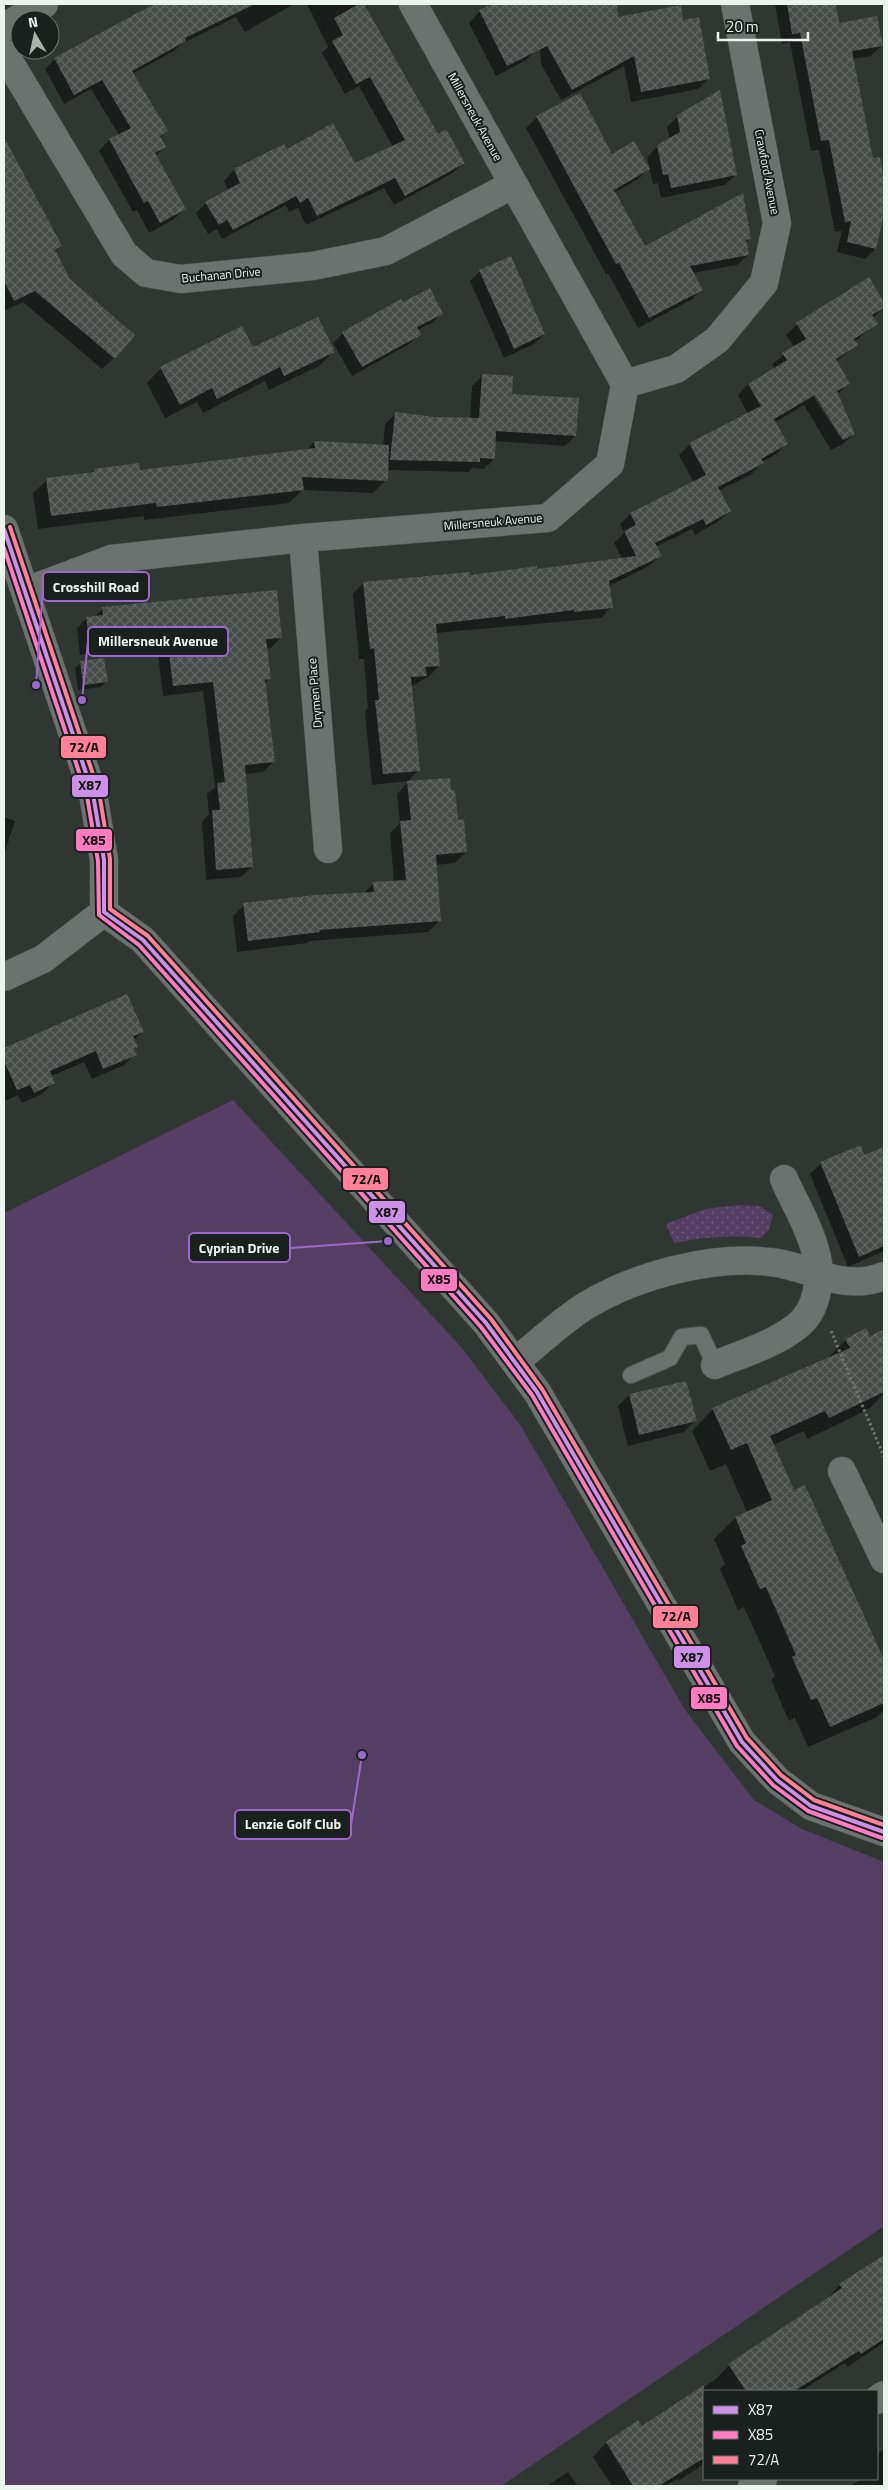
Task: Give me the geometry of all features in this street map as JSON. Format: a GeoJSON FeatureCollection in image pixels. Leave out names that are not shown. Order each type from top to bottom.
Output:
{"type":"FeatureCollection","features":[{"type":"Feature","properties":{"kind":"street"},"geometry":{"type":"LineString","coordinates":[[4,27],[44,4]]}},
{"type":"Feature","properties":{"kind":"street","name":"Millersneuk Avenue"},"geometry":{"type":"LineString","coordinates":[[26,591],[111,558],[303,538],[548,518],[610,464],[624,384],[413,4]]}},
{"type":"Feature","properties":{"kind":"street","name":"Crawford Avenue"},"geometry":{"type":"LineString","coordinates":[[624,384],[676,369],[717,340],[764,283],[777,223],[735,4]]}},
{"type":"Feature","properties":{"kind":"street","name":"Buchanan Drive"},"geometry":{"type":"LineString","coordinates":[[4,52],[124,254],[146,273],[181,280],[313,266],[386,251],[512,185]]}},
{"type":"Feature","properties":{"kind":"street"},"geometry":{"type":"LineString","coordinates":[[4,529],[93,794],[104,860],[104,912]]}},
{"type":"Feature","properties":{"kind":"street","name":"Drymen Place"},"geometry":{"type":"LineString","coordinates":[[303,538],[328,849]]}},
{"type":"Feature","properties":{"kind":"street"},"geometry":{"type":"LineString","coordinates":[[4,977],[43,959],[104,912]]}},
{"type":"Feature","properties":{"kind":"street"},"geometry":{"type":"LineString","coordinates":[[104,912],[143,940],[479,1315],[516,1361],[742,1742],[777,1780],[811,1806],[884,1832]]}},
{"type":"Feature","properties":{"kind":"street"},"geometry":{"type":"LineString","coordinates":[[715,1365],[795,1328],[808,1316],[816,1295],[819,1276],[815,1250],[784,1180]]}},
{"type":"Feature","properties":{"kind":"street"},"geometry":{"type":"LineString","coordinates":[[516,1361],[587,1305],[633,1284],[681,1268],[725,1262],[771,1262],[819,1276],[849,1282],[864,1282],[884,1276]]}},
{"type":"Feature","properties":{"kind":"street"},"geometry":{"type":"LineString","coordinates":[[842,1471],[884,1559]]}},
{"type":"Feature","properties":{"kind":"lane"},"geometry":{"type":"LineString","coordinates":[[631,1374],[670,1358],[682,1337],[701,1335],[715,1365]]}},
{"type":"Feature","properties":{"kind":"path"},"geometry":{"type":"LineString","coordinates":[[830,1325],[832,1338],[884,1457]]}},
{"type":"Feature","properties":{"kind":"shaded area"},"geometry":{"type":"Polygon","coordinates":[[[233,1100],[462,1348],[521,1426],[685,1710],[754,1800],[802,1829],[884,1862],[884,2226],[501,2486],[4,2486],[4,1213],[233,1100]]]}},
{"type":"Feature","properties":{"kind":"shaded area"},"geometry":{"type":"Polygon","coordinates":[[[739,1205],[760,1206],[773,1215],[769,1230],[761,1238],[717,1237],[674,1243],[666,1224],[705,1209],[739,1205]]]}},
{"type":"Feature","properties":{"kind":"building"},"geometry":{"type":"Polygon","coordinates":[[[154,4],[255,4],[185,38],[186,41],[132,71],[168,131],[160,136],[166,147],[155,153],[186,209],[160,223],[148,201],[144,203],[109,139],[131,128],[102,80],[74,95],[55,60],[60,60],[60,55],[154,4]]]}},
{"type":"Feature","properties":{"kind":"building"},"geometry":{"type":"Polygon","coordinates":[[[359,4],[364,4],[438,134],[446,129],[465,163],[405,196],[395,178],[317,216],[308,198],[300,203],[296,196],[233,230],[227,220],[219,225],[205,202],[240,183],[234,169],[284,144],[287,149],[333,123],[355,163],[405,140],[370,77],[356,84],[332,41],[343,35],[334,18],[359,4]]]}},
{"type":"Feature","properties":{"kind":"building"},"geometry":{"type":"Polygon","coordinates":[[[493,4],[617,4],[618,17],[681,5],[683,20],[699,17],[710,79],[641,92],[634,56],[572,90],[547,46],[507,66],[479,10],[493,4]]]}},
{"type":"Feature","properties":{"kind":"building"},"geometry":{"type":"Polygon","coordinates":[[[787,4],[836,4],[839,23],[877,16],[883,46],[852,51],[873,158],[880,157],[884,179],[884,215],[876,249],[847,242],[851,221],[845,222],[829,140],[821,141],[800,33],[792,34],[787,4]]]}},
{"type":"Feature","properties":{"kind":"building"},"geometry":{"type":"Polygon","coordinates":[[[720,90],[737,175],[671,188],[668,174],[663,175],[657,145],[680,132],[677,115],[720,90]]]}},
{"type":"Feature","properties":{"kind":"building"},"geometry":{"type":"Polygon","coordinates":[[[580,93],[612,154],[634,141],[650,169],[614,190],[645,246],[743,193],[751,239],[746,240],[749,255],[690,266],[703,290],[649,318],[619,263],[616,264],[536,116],[580,93]]]}},
{"type":"Feature","properties":{"kind":"building"},"geometry":{"type":"Polygon","coordinates":[[[4,137],[62,246],[55,250],[70,279],[135,335],[115,359],[35,291],[14,301],[4,281],[4,137]]]}},
{"type":"Feature","properties":{"kind":"building"},"geometry":{"type":"Polygon","coordinates":[[[511,256],[545,334],[514,349],[479,270],[511,256]]]}},
{"type":"Feature","properties":{"kind":"building"},"geometry":{"type":"Polygon","coordinates":[[[869,277],[884,302],[884,308],[872,315],[878,324],[854,339],[858,345],[836,359],[850,384],[837,391],[855,434],[843,440],[815,395],[774,419],[788,444],[761,459],[764,463],[718,487],[731,511],[706,525],[703,519],[655,543],[662,556],[609,581],[613,608],[574,612],[574,610],[505,619],[505,616],[436,624],[440,666],[425,667],[427,676],[411,677],[420,771],[383,774],[375,700],[379,700],[374,648],[370,649],[363,582],[470,572],[470,575],[537,566],[537,569],[636,556],[624,531],[636,525],[630,513],[706,475],[689,443],[761,406],[748,384],[787,360],[782,353],[806,339],[796,323],[869,277]]]}},
{"type":"Feature","properties":{"kind":"building"},"geometry":{"type":"Polygon","coordinates":[[[430,288],[443,314],[417,327],[421,335],[362,367],[342,332],[401,299],[403,302],[430,288]]]}},
{"type":"Feature","properties":{"kind":"building"},"geometry":{"type":"Polygon","coordinates":[[[318,317],[335,352],[284,376],[280,367],[217,399],[212,388],[180,405],[160,367],[242,326],[253,347],[318,317]]]}},
{"type":"Feature","properties":{"kind":"building"},"geometry":{"type":"Polygon","coordinates":[[[482,374],[513,376],[512,394],[579,398],[576,436],[496,431],[495,459],[480,458],[480,462],[390,460],[395,412],[435,417],[479,418],[482,374]]]}},
{"type":"Feature","properties":{"kind":"building"},"geometry":{"type":"Polygon","coordinates":[[[314,441],[389,445],[388,481],[302,477],[304,490],[157,507],[156,503],[51,516],[46,478],[94,472],[94,469],[139,463],[140,470],[315,448],[314,441]]]}},
{"type":"Feature","properties":{"kind":"building"},"geometry":{"type":"Polygon","coordinates":[[[277,590],[282,638],[266,639],[271,679],[265,680],[275,762],[245,765],[253,867],[216,870],[212,810],[220,810],[217,783],[225,782],[213,682],[173,686],[167,637],[90,646],[86,617],[103,615],[102,607],[277,590]]]}},
{"type":"Feature","properties":{"kind":"building"},"geometry":{"type":"Polygon","coordinates":[[[104,658],[108,682],[83,685],[80,661],[104,658]]]}},
{"type":"Feature","properties":{"kind":"building"},"geometry":{"type":"Polygon","coordinates":[[[450,778],[451,790],[455,790],[458,820],[464,819],[467,852],[436,855],[441,921],[319,930],[320,932],[248,941],[243,903],[315,895],[374,892],[373,882],[406,880],[400,821],[411,820],[407,781],[450,778]]]}},
{"type":"Feature","properties":{"kind":"building"},"geometry":{"type":"Polygon","coordinates":[[[127,994],[144,1032],[133,1036],[138,1047],[134,1048],[137,1055],[103,1069],[96,1051],[50,1071],[55,1083],[34,1093],[30,1085],[17,1090],[4,1061],[4,1048],[127,994]]]}},
{"type":"Feature","properties":{"kind":"building"},"geometry":{"type":"Polygon","coordinates":[[[861,1145],[864,1155],[884,1147],[884,1246],[859,1257],[820,1162],[861,1145]]]}},
{"type":"Feature","properties":{"kind":"building"},"geometry":{"type":"Polygon","coordinates":[[[866,1328],[870,1336],[884,1329],[884,1392],[829,1418],[825,1411],[770,1436],[794,1490],[805,1485],[884,1660],[884,1703],[830,1727],[817,1698],[811,1700],[792,1657],[796,1655],[766,1587],[760,1589],[741,1546],[746,1543],[735,1517],[772,1500],[747,1443],[731,1450],[712,1408],[850,1348],[845,1339],[866,1328]]]}},
{"type":"Feature","properties":{"kind":"building"},"geometry":{"type":"Polygon","coordinates":[[[686,1381],[697,1421],[639,1435],[629,1394],[686,1381]]]}},
{"type":"Feature","properties":{"kind":"building"},"geometry":{"type":"Polygon","coordinates":[[[884,2255],[884,2339],[861,2354],[859,2351],[796,2390],[745,2390],[728,2364],[842,2288],[839,2284],[884,2255]]]}},
{"type":"Feature","properties":{"kind":"building"},"geometry":{"type":"Polygon","coordinates":[[[704,2385],[703,2459],[659,2486],[633,2486],[606,2442],[638,2420],[642,2426],[704,2385]]]}},
{"type":"Feature","properties":{"kind":"transit line","name":"72/A"},"geometry":{"type":"LineString","coordinates":[[10,527],[99,792],[110,859],[110,909],[148,936],[491,1319],[542,1389],[747,1738],[781,1775],[814,1800],[884,1825]]}},
{"type":"Feature","properties":{"kind":"transit line","name":"X87"},"geometry":{"type":"LineString","coordinates":[[4,529],[93,794],[104,860],[104,912],[143,940],[486,1323],[537,1392],[742,1742],[777,1780],[811,1806],[884,1832]]}},
{"type":"Feature","properties":{"kind":"transit line","name":"X85"},"geometry":{"type":"LineString","coordinates":[[4,548],[87,796],[98,861],[99,915],[139,945],[481,1327],[532,1395],[737,1746],[773,1785],[808,1811],[882,1838]]}},
{"type":"Feature","properties":{"kind":"place","name":"Crosshill Road"},"geometry":{"type":"Point","coordinates":[36,685]}},
{"type":"Feature","properties":{"kind":"place","name":"Millersneuk Avenue"},"geometry":{"type":"Point","coordinates":[82,700]}},
{"type":"Feature","properties":{"kind":"place","name":"Cyprian Drive"},"geometry":{"type":"Point","coordinates":[388,1241]}},
{"type":"Feature","properties":{"kind":"place","name":"Lenzie Golf Club"},"geometry":{"type":"Point","coordinates":[362,1755]}}]}
